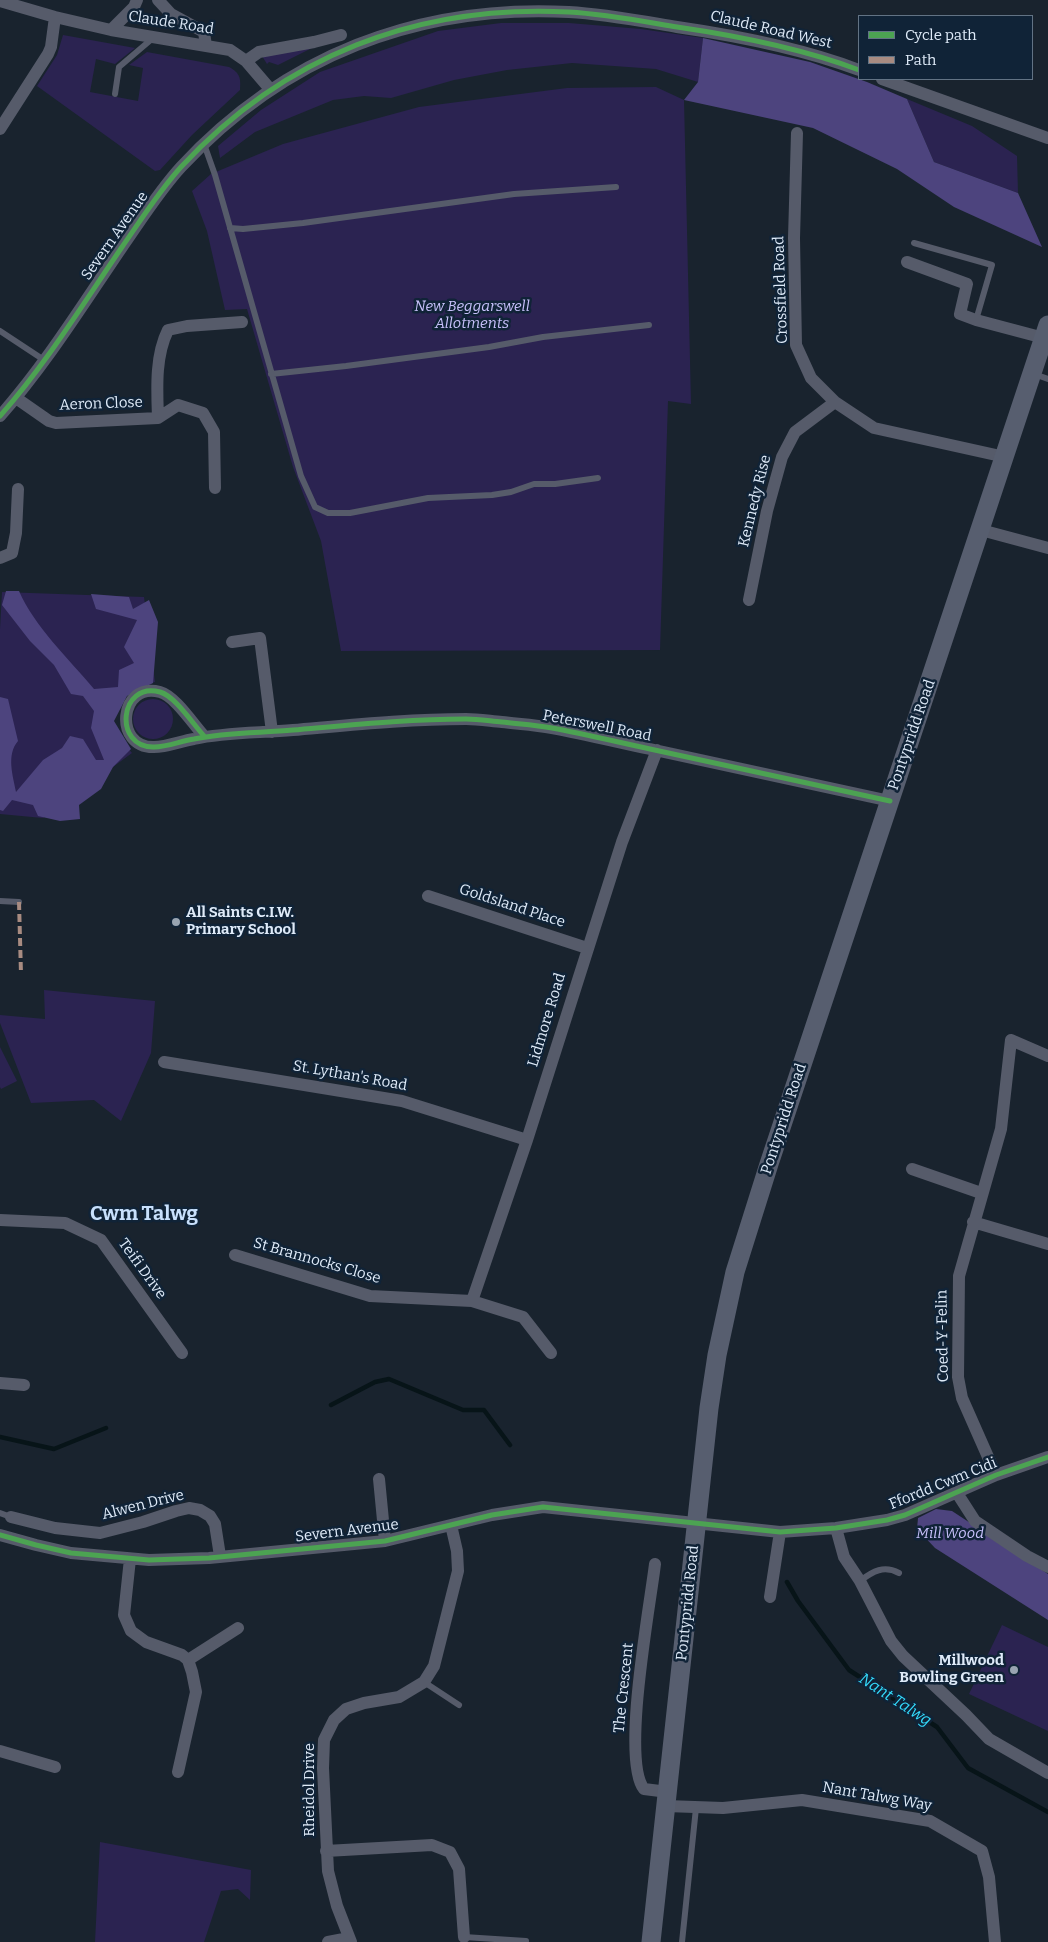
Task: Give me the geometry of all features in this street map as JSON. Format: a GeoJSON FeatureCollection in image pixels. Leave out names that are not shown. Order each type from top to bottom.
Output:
{"type":"FeatureCollection","features":[{"type":"Feature","properties":{"kind":"main road","name":"Pontypridd Road"},"geometry":{"type":"LineString","coordinates":[[651,1942],[710,1399],[717,1355],[735,1272],[766,1172],[1005,456],[1040,376],[1046,332]]}},
{"type":"Feature","properties":{"kind":"street"},"geometry":{"type":"LineString","coordinates":[[111,30],[134,7],[137,0]]}},
{"type":"Feature","properties":{"kind":"street"},"geometry":{"type":"LineString","coordinates":[[158,0],[171,14],[204,32],[206,46]]}},
{"type":"Feature","properties":{"kind":"street","name":"Claude Road"},"geometry":{"type":"LineString","coordinates":[[0,1],[55,17],[111,30],[230,50],[246,61],[270,89]]}},
{"type":"Feature","properties":{"kind":"street","name":"Claude Road West"},"geometry":{"type":"LineString","coordinates":[[270,89],[341,50],[360,43],[432,21],[492,13],[568,12],[610,16],[742,37],[834,60],[858,70]]}},
{"type":"Feature","properties":{"kind":"street"},"geometry":{"type":"LineString","coordinates":[[0,128],[48,54],[55,17]]}},
{"type":"Feature","properties":{"kind":"street"},"geometry":{"type":"LineString","coordinates":[[246,61],[259,52],[341,35]]}},
{"type":"Feature","properties":{"kind":"street"},"geometry":{"type":"LineString","coordinates":[[885,80],[1048,138]]}},
{"type":"Feature","properties":{"kind":"street","name":"Severn Avenue"},"geometry":{"type":"LineString","coordinates":[[0,416],[44,360],[167,184],[204,143],[236,114],[270,89]]}},
{"type":"Feature","properties":{"kind":"street","name":"Crossfield Road"},"geometry":{"type":"LineString","coordinates":[[797,133],[794,238],[796,345],[811,378],[835,402],[874,428],[1005,456]]}},
{"type":"Feature","properties":{"kind":"street"},"geometry":{"type":"LineString","coordinates":[[907,262],[967,284],[960,314],[976,320],[1046,332]]}},
{"type":"Feature","properties":{"kind":"street"},"geometry":{"type":"LineString","coordinates":[[158,418],[157,387],[162,341],[168,330],[187,326],[242,322]]}},
{"type":"Feature","properties":{"kind":"street","name":"Aeron Close"},"geometry":{"type":"LineString","coordinates":[[16,398],[49,421],[56,423],[158,418],[178,406],[203,412],[214,432],[215,488]]}},
{"type":"Feature","properties":{"kind":"street","name":"Kennedy Rise"},"geometry":{"type":"LineString","coordinates":[[749,600],[767,511],[782,457],[795,432],[835,402]]}},
{"type":"Feature","properties":{"kind":"street"},"geometry":{"type":"LineString","coordinates":[[0,558],[12,553],[16,532],[18,490]]}},
{"type":"Feature","properties":{"kind":"street"},"geometry":{"type":"LineString","coordinates":[[981,530],[1048,548]]}},
{"type":"Feature","properties":{"kind":"street"},"geometry":{"type":"LineString","coordinates":[[232,642],[260,638],[272,732]]}},
{"type":"Feature","properties":{"kind":"street","name":"Peterswell Road"},"geometry":{"type":"LineString","coordinates":[[204,736],[174,699],[166,694],[148,691],[139,694],[127,708],[126,726],[130,735],[136,742],[145,746],[154,747],[204,736],[371,723],[468,719],[550,727],[890,801]]}},
{"type":"Feature","properties":{"kind":"street","name":"Lidmore Road"},"geometry":{"type":"LineString","coordinates":[[472,1302],[527,1140],[622,842],[657,750]]}},
{"type":"Feature","properties":{"kind":"street","name":"Goldsland Place"},"geometry":{"type":"LineString","coordinates":[[428,896],[587,948]]}},
{"type":"Feature","properties":{"kind":"street","name":"Coed-Y-Felin"},"geometry":{"type":"LineString","coordinates":[[996,1475],[962,1398],[958,1377],[959,1276],[981,1193],[1001,1129],[1011,1040],[1048,1056]]}},
{"type":"Feature","properties":{"kind":"street","name":"St. Lythan's Road"},"geometry":{"type":"LineString","coordinates":[[164,1062],[402,1101],[527,1140]]}},
{"type":"Feature","properties":{"kind":"street"},"geometry":{"type":"LineString","coordinates":[[912,1169],[981,1193]]}},
{"type":"Feature","properties":{"kind":"street","name":"Teifi Drive"},"geometry":{"type":"LineString","coordinates":[[0,1220],[65,1223],[101,1240],[182,1353]]}},
{"type":"Feature","properties":{"kind":"street"},"geometry":{"type":"LineString","coordinates":[[973,1222],[1048,1244]]}},
{"type":"Feature","properties":{"kind":"street","name":"St Brannocks Close"},"geometry":{"type":"LineString","coordinates":[[235,1255],[370,1296],[472,1302],[523,1318],[552,1353]]}},
{"type":"Feature","properties":{"kind":"street"},"geometry":{"type":"LineString","coordinates":[[0,1383],[24,1385]]}},
{"type":"Feature","properties":{"kind":"street","name":"Ffordd Cwm Cidi"},"geometry":{"type":"LineString","coordinates":[[696,1522],[780,1532],[836,1528],[887,1520],[905,1515],[996,1475],[1048,1457]]}},
{"type":"Feature","properties":{"kind":"street"},"geometry":{"type":"LineString","coordinates":[[379,1479],[385,1541]]}},
{"type":"Feature","properties":{"kind":"street"},"geometry":{"type":"LineString","coordinates":[[957,1493],[975,1521],[1027,1556],[1048,1567]]}},
{"type":"Feature","properties":{"kind":"street","name":"Severn Avenue"},"geometry":{"type":"LineString","coordinates":[[0,1535],[71,1553],[130,1559],[173,1560],[385,1541],[514,1510],[543,1507],[696,1522]]}},
{"type":"Feature","properties":{"kind":"street","name":"Alwen Drive"},"geometry":{"type":"LineString","coordinates":[[6,1515],[55,1528],[100,1533],[135,1525],[176,1511],[189,1508],[195,1509],[210,1516],[215,1524],[220,1556]]}},
{"type":"Feature","properties":{"kind":"street","name":"Rheidol Drive"},"geometry":{"type":"LineString","coordinates":[[350,1940],[328,1871],[323,1768],[324,1740],[334,1720],[346,1709],[364,1703],[399,1698],[424,1682],[434,1666],[458,1571],[451,1525]]}},
{"type":"Feature","properties":{"kind":"street"},"geometry":{"type":"LineString","coordinates":[[836,1528],[844,1557],[860,1581],[891,1641],[903,1656],[966,1715],[989,1740],[1048,1772]]}},
{"type":"Feature","properties":{"kind":"street"},"geometry":{"type":"LineString","coordinates":[[770,1597],[780,1532]]}},
{"type":"Feature","properties":{"kind":"street"},"geometry":{"type":"LineString","coordinates":[[130,1559],[124,1615],[131,1631],[146,1642],[182,1655],[188,1660],[196,1692],[178,1772]]}},
{"type":"Feature","properties":{"kind":"street","name":"The Crescent"},"geometry":{"type":"LineString","coordinates":[[655,1564],[635,1715],[636,1764],[639,1783],[644,1789],[667,1799]]}},
{"type":"Feature","properties":{"kind":"street"},"geometry":{"type":"LineString","coordinates":[[188,1660],[238,1628]]}},
{"type":"Feature","properties":{"kind":"street"},"geometry":{"type":"LineString","coordinates":[[0,1751],[55,1767]]}},
{"type":"Feature","properties":{"kind":"street","name":"Nant Talwg Way"},"geometry":{"type":"LineString","coordinates":[[667,1799],[696,1808],[723,1808],[802,1800],[930,1820],[982,1851],[989,1877],[996,1942]]}},
{"type":"Feature","properties":{"kind":"street"},"geometry":{"type":"LineString","coordinates":[[326,1852],[432,1845],[450,1852],[459,1869],[464,1937]]}},
{"type":"Feature","properties":{"kind":"street"},"geometry":{"type":"LineString","coordinates":[[328,1942],[350,1940]]}},
{"type":"Feature","properties":{"kind":"lane"},"geometry":{"type":"LineString","coordinates":[[116,94],[119,67],[154,37]]}},
{"type":"Feature","properties":{"kind":"lane"},"geometry":{"type":"LineString","coordinates":[[204,143],[215,175],[301,476],[315,507],[328,513],[350,513],[428,498],[492,495],[511,492],[534,484],[555,484],[598,478]]}},
{"type":"Feature","properties":{"kind":"lane"},"geometry":{"type":"LineString","coordinates":[[230,228],[243,229],[303,223],[514,194],[616,187]]}},
{"type":"Feature","properties":{"kind":"lane"},"geometry":{"type":"LineString","coordinates":[[914,243],[992,265],[976,320]]}},
{"type":"Feature","properties":{"kind":"lane"},"geometry":{"type":"LineString","coordinates":[[271,374],[346,366],[649,325]]}},
{"type":"Feature","properties":{"kind":"lane"},"geometry":{"type":"LineString","coordinates":[[0,331],[44,360]]}},
{"type":"Feature","properties":{"kind":"lane"},"geometry":{"type":"LineString","coordinates":[[0,901],[19,902]]}},
{"type":"Feature","properties":{"kind":"lane"},"geometry":{"type":"LineString","coordinates":[[860,1581],[877,1570],[886,1568],[899,1573]]}},
{"type":"Feature","properties":{"kind":"lane"},"geometry":{"type":"LineString","coordinates":[[424,1682],[458,1705]]}},
{"type":"Feature","properties":{"kind":"lane"},"geometry":{"type":"LineString","coordinates":[[682,1942],[696,1808]]}},
{"type":"Feature","properties":{"kind":"lane"},"geometry":{"type":"LineString","coordinates":[[464,1937],[526,1941]]}},
{"type":"Feature","properties":{"kind":"green space"},"geometry":{"type":"Polygon","coordinates":[[[501,23],[569,23],[641,29],[703,38],[698,82],[656,69],[572,63],[507,70],[454,80],[391,98],[364,96],[333,100],[255,132],[220,158],[218,146],[261,110],[320,72],[438,31],[501,23]]]}},
{"type":"Feature","properties":{"kind":"green space"},"geometry":{"type":"Polygon","coordinates":[[[63,35],[135,48],[115,64],[96,59],[90,92],[138,101],[143,68],[129,65],[147,52],[229,67],[236,71],[239,76],[240,90],[192,135],[160,170],[155,171],[37,86],[57,55],[63,35]]]}},
{"type":"Feature","properties":{"kind":"green space"},"geometry":{"type":"Polygon","coordinates":[[[703,38],[810,62],[867,82],[907,99],[934,162],[1018,193],[1042,247],[954,207],[897,169],[813,128],[684,100],[698,82],[703,38]]]}},
{"type":"Feature","properties":{"kind":"green space"},"geometry":{"type":"Polygon","coordinates":[[[314,47],[278,65],[269,62],[267,64],[262,56],[314,47]]]}},
{"type":"Feature","properties":{"kind":"green space","name":"New Beggarswell Allotments"},"geometry":{"type":"Polygon","coordinates":[[[656,87],[684,100],[691,404],[668,401],[660,650],[341,651],[321,541],[293,467],[247,309],[225,310],[207,231],[192,191],[211,174],[283,144],[419,107],[567,88],[656,87]]]}},
{"type":"Feature","properties":{"kind":"green space"},"geometry":{"type":"Polygon","coordinates":[[[907,99],[972,126],[1017,156],[1018,193],[934,162],[907,99]]]}},
{"type":"Feature","properties":{"kind":"green space"},"geometry":{"type":"Polygon","coordinates":[[[6,591],[19,591],[43,629],[94,689],[118,687],[119,670],[134,663],[124,647],[137,620],[96,609],[91,594],[129,597],[133,609],[149,600],[158,622],[153,683],[127,696],[114,721],[131,749],[113,767],[101,789],[79,805],[80,819],[60,821],[38,816],[33,805],[12,800],[3,811],[0,810],[0,697],[8,699],[18,741],[14,747],[11,759],[16,792],[43,760],[62,748],[70,736],[83,739],[96,760],[104,760],[91,728],[94,711],[83,696],[71,694],[54,665],[30,641],[2,605],[6,591]]]}},
{"type":"Feature","properties":{"kind":"green space"},"geometry":{"type":"Polygon","coordinates":[[[2,592],[144,597],[155,682],[133,688],[112,709],[115,733],[132,753],[43,818],[0,814],[0,629],[2,592]]]}},
{"type":"Feature","properties":{"kind":"green space"},"geometry":{"type":"Polygon","coordinates":[[[157,699],[164,702],[170,708],[173,719],[172,727],[164,736],[157,739],[149,739],[142,736],[134,727],[133,715],[136,708],[145,700],[157,699]]]}},
{"type":"Feature","properties":{"kind":"green space"},"geometry":{"type":"Polygon","coordinates":[[[44,990],[155,1001],[151,1053],[121,1121],[94,1100],[31,1103],[0,1023],[0,1015],[45,1019],[44,990]]]}},
{"type":"Feature","properties":{"kind":"green space"},"geometry":{"type":"Polygon","coordinates":[[[0,1047],[17,1081],[1,1089],[0,1087],[0,1047]]]}},
{"type":"Feature","properties":{"kind":"green space","name":"Mill Wood"},"geometry":{"type":"Polygon","coordinates":[[[936,1509],[952,1511],[1048,1574],[1048,1620],[935,1548],[917,1529],[918,1518],[936,1509]]]}},
{"type":"Feature","properties":{"kind":"green space","name":"Millwood Bowling Green"},"geometry":{"type":"Polygon","coordinates":[[[1002,1625],[1048,1647],[1048,1731],[969,1694],[1002,1625]]]}},
{"type":"Feature","properties":{"kind":"green space"},"geometry":{"type":"Polygon","coordinates":[[[100,1842],[251,1870],[250,1900],[238,1889],[221,1891],[204,1942],[95,1942],[100,1842]]]}},
{"type":"Feature","properties":{"kind":"waterway","name":"Nant Talwg"},"geometry":{"type":"LineString","coordinates":[[331,1405],[375,1382],[389,1379],[463,1410],[484,1410],[510,1445]]}},
{"type":"Feature","properties":{"kind":"waterway","name":"Nant Talwg"},"geometry":{"type":"LineString","coordinates":[[0,1437],[54,1449],[106,1428]]}},
{"type":"Feature","properties":{"kind":"waterway","name":"Nant Talwg"},"geometry":{"type":"LineString","coordinates":[[787,1582],[798,1601],[849,1670],[937,1727],[968,1768],[1048,1812]]}},
{"type":"Feature","properties":{"kind":"marked path"},"geometry":{"type":"LineString","coordinates":[[19,902],[21,974]]}},
{"type":"Feature","properties":{"kind":"cycle path"},"geometry":{"type":"LineString","coordinates":[[0,416],[49,355],[150,206],[181,167],[221,128],[264,95],[309,67],[357,45],[407,28],[459,17],[513,12],[569,12],[596,14],[723,34],[815,55],[858,70]]}},
{"type":"Feature","properties":{"kind":"cycle path"},"geometry":{"type":"LineString","coordinates":[[204,736],[178,705],[160,692],[146,691],[136,696],[129,705],[126,716],[127,727],[132,737],[141,744],[154,747],[231,734],[401,721],[475,719],[564,730],[890,801]]}},
{"type":"Feature","properties":{"kind":"cycle path"},"geometry":{"type":"LineString","coordinates":[[0,1535],[71,1553],[149,1560],[209,1558],[385,1541],[492,1515],[543,1507],[780,1532],[836,1528],[887,1520],[905,1515],[996,1475],[1048,1457]]}},
{"type":"Feature","properties":{"kind":"place","name":"All Saints C.I.W. Primary School"},"geometry":{"type":"Point","coordinates":[176,922]}},
{"type":"Feature","properties":{"kind":"place","name":"Millwood Bowling Green"},"geometry":{"type":"Point","coordinates":[1014,1670]}},
{"type":"Feature","properties":{"kind":"district","name":"Cwm Talwg"},"geometry":{"type":"Point","coordinates":[144,1214]}}]}
